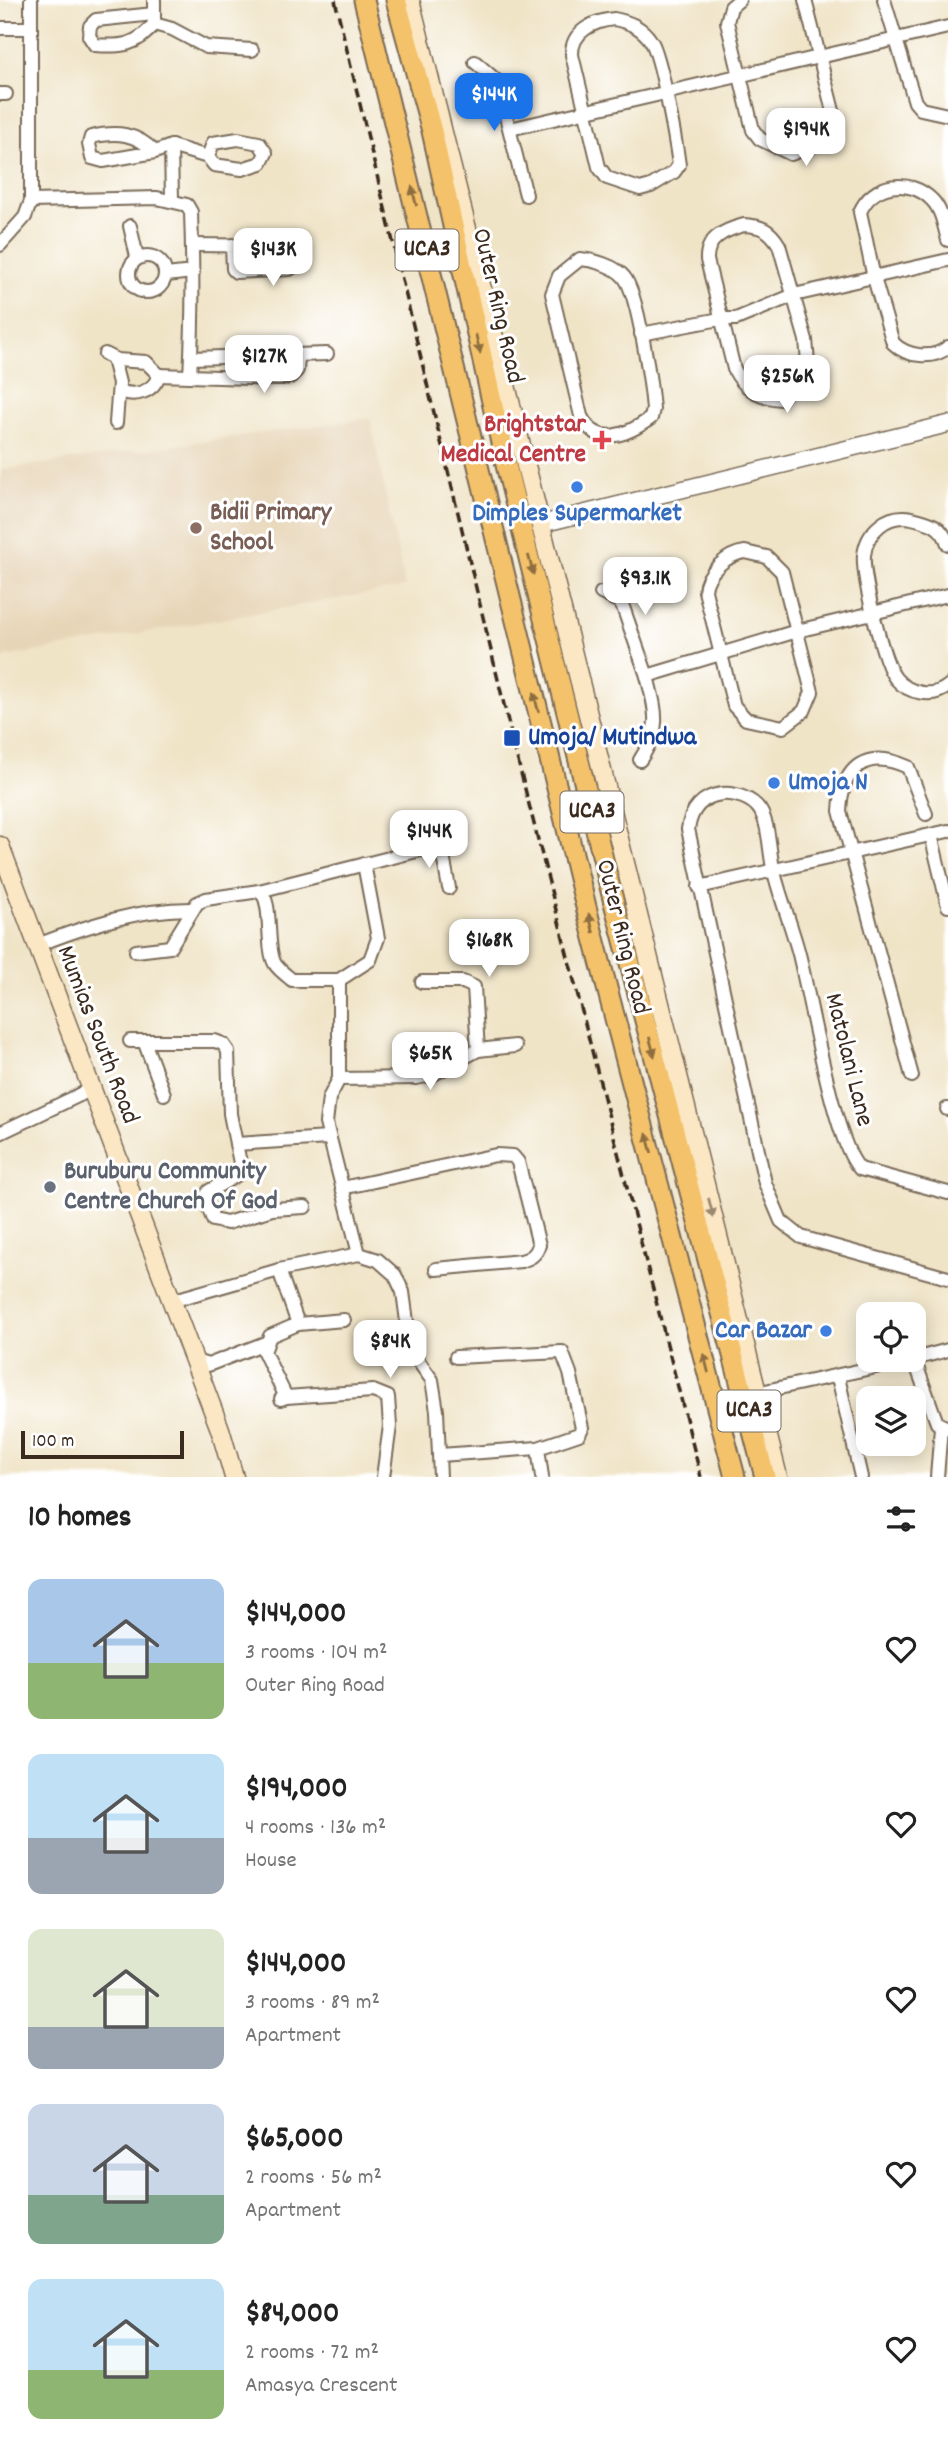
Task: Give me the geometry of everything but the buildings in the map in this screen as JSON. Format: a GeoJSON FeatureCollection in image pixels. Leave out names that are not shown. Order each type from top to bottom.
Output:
{"type":"FeatureCollection","features":[{"type":"Feature","properties":{"kind":"main road","name":"Outer Ring Road"},"geometry":{"type":"LineString","coordinates":[[364,0],[590,923],[735,1477]]}},
{"type":"Feature","properties":{"kind":"main road","name":"Outer Ring Road"},"geometry":{"type":"LineString","coordinates":[[396,0],[432,131],[506,466],[612,895],[765,1477]]}},
{"type":"Feature","properties":{"kind":"main road","name":"UCA3"},"geometry":{"type":"LineString","coordinates":[[410,0],[778,1477]]}},
{"type":"Feature","properties":{"kind":"main road","name":"Mumias South Road"},"geometry":{"type":"LineString","coordinates":[[0,846],[35,946],[220,1429],[234,1477]]}},
{"type":"Feature","properties":{"kind":"main road"},"geometry":{"type":"LineString","coordinates":[[732,1344],[751,1368]]}},
{"type":"Feature","properties":{"kind":"street"},"geometry":{"type":"LineString","coordinates":[[0,245],[25,217],[32,201],[31,0]]}},
{"type":"Feature","properties":{"kind":"street"},"geometry":{"type":"LineString","coordinates":[[738,0],[731,7],[727,22],[753,130],[760,139],[790,153],[800,152],[814,145],[835,119],[805,0]]}},
{"type":"Feature","properties":{"kind":"street"},"geometry":{"type":"LineString","coordinates":[[884,0],[893,38],[915,102],[921,109],[948,115]]}},
{"type":"Feature","properties":{"kind":"street"},"geometry":{"type":"LineString","coordinates":[[154,13],[141,40],[132,44],[95,45],[89,36],[90,26],[96,20],[154,13],[172,29],[206,47],[252,50]]}},
{"type":"Feature","properties":{"kind":"street"},"geometry":{"type":"LineString","coordinates":[[614,19],[630,23],[646,34],[653,44],[664,92],[679,165],[674,172],[651,187],[640,189],[607,178],[599,167],[584,113],[572,46],[585,27],[601,20],[614,19]]}},
{"type":"Feature","properties":{"kind":"street"},"geometry":{"type":"LineString","coordinates":[[510,129],[948,27]]}},
{"type":"Feature","properties":{"kind":"street"},"geometry":{"type":"LineString","coordinates":[[0,28],[30,28]]}},
{"type":"Feature","properties":{"kind":"street"},"geometry":{"type":"LineString","coordinates":[[475,62],[497,80],[526,195]]}},
{"type":"Feature","properties":{"kind":"street"},"geometry":{"type":"LineString","coordinates":[[155,152],[135,135],[106,134],[91,138],[89,144],[92,158],[103,161],[155,152],[171,146],[208,158]]}},
{"type":"Feature","properties":{"kind":"street"},"geometry":{"type":"LineString","coordinates":[[171,146],[172,200]]}},
{"type":"Feature","properties":{"kind":"street"},"geometry":{"type":"LineString","coordinates":[[948,240],[939,209],[931,199],[901,185],[887,186],[863,206],[860,212],[874,278],[893,343],[899,349],[927,356],[940,353],[948,347]]}},
{"type":"Feature","properties":{"kind":"street"},"geometry":{"type":"LineString","coordinates":[[32,201],[172,200],[187,205],[191,212],[193,272],[190,287],[190,376]]}},
{"type":"Feature","properties":{"kind":"street"},"geometry":{"type":"LineString","coordinates":[[757,225],[772,232],[779,245],[794,295],[806,340],[808,362],[781,399],[762,397],[740,381],[720,319],[706,249],[712,239],[734,227],[757,225]]}},
{"type":"Feature","properties":{"kind":"street"},"geometry":{"type":"LineString","coordinates":[[130,226],[137,257],[128,277],[135,288],[155,290],[166,275],[165,268],[156,257],[137,257]]}},
{"type":"Feature","properties":{"kind":"street"},"geometry":{"type":"LineString","coordinates":[[192,245],[232,245],[289,247],[290,269],[236,272],[233,269],[232,245]]}},
{"type":"Feature","properties":{"kind":"street"},"geometry":{"type":"LineString","coordinates":[[580,259],[622,274],[627,281],[641,334],[651,384],[651,418],[626,435],[595,433],[587,428],[581,416],[552,294],[559,276],[580,259]]}},
{"type":"Feature","properties":{"kind":"street"},"geometry":{"type":"LineString","coordinates":[[641,334],[720,319],[736,319],[754,314],[794,295],[948,260]]}},
{"type":"Feature","properties":{"kind":"street"},"geometry":{"type":"LineString","coordinates":[[166,275],[193,272]]}},
{"type":"Feature","properties":{"kind":"street"},"geometry":{"type":"LineString","coordinates":[[191,358],[298,357],[327,354]]}},
{"type":"Feature","properties":{"kind":"street"},"geometry":{"type":"LineString","coordinates":[[116,424],[119,391],[109,357],[146,362],[159,375],[290,377],[297,370],[298,357]]}},
{"type":"Feature","properties":{"kind":"street"},"geometry":{"type":"LineString","coordinates":[[119,391],[142,393],[156,383],[159,375]]}},
{"type":"Feature","properties":{"kind":"street"},"geometry":{"type":"LineString","coordinates":[[541,524],[948,424]]}},
{"type":"Feature","properties":{"kind":"street"},"geometry":{"type":"LineString","coordinates":[[948,544],[943,531],[933,523],[903,516],[882,522],[868,540],[864,554],[873,612],[888,665],[904,688],[925,694],[941,692],[948,686]]}},
{"type":"Feature","properties":{"kind":"street"},"geometry":{"type":"LineString","coordinates":[[736,553],[767,557],[778,564],[782,572],[812,692],[804,711],[783,727],[746,719],[739,714],[719,653],[706,583],[709,576],[736,553]]}},
{"type":"Feature","properties":{"kind":"street"},"geometry":{"type":"LineString","coordinates":[[601,593],[618,601],[623,607],[646,676],[656,728],[651,743],[640,760]]}},
{"type":"Feature","properties":{"kind":"street"},"geometry":{"type":"LineString","coordinates":[[646,676],[797,631],[948,595]]}},
{"type":"Feature","properties":{"kind":"street"},"geometry":{"type":"LineString","coordinates":[[912,1076],[840,811],[841,795],[846,780],[865,760],[879,758],[908,767],[926,814]]}},
{"type":"Feature","properties":{"kind":"street"},"geometry":{"type":"LineString","coordinates":[[774,872],[762,812],[745,798],[720,794],[695,807],[688,829],[699,887],[765,1183],[781,1221],[801,1237],[948,1278]]}},
{"type":"Feature","properties":{"kind":"street"},"geometry":{"type":"LineString","coordinates":[[699,887],[948,831]]}},
{"type":"Feature","properties":{"kind":"street"},"geometry":{"type":"LineString","coordinates":[[931,835],[948,906]]}},
{"type":"Feature","properties":{"kind":"street"},"geometry":{"type":"LineString","coordinates":[[136,951],[170,947],[191,909],[206,899],[259,891],[460,841]]}},
{"type":"Feature","properties":{"kind":"street"},"geometry":{"type":"LineString","coordinates":[[441,845],[449,888]]}},
{"type":"Feature","properties":{"kind":"street"},"geometry":{"type":"LineString","coordinates":[[259,891],[266,899],[270,948],[275,964],[292,980],[339,980],[370,960],[378,939],[364,864]]}},
{"type":"Feature","properties":{"kind":"street","name":"Matolani Lane"},"geometry":{"type":"LineString","coordinates":[[774,872],[799,954],[834,1105],[850,1158],[860,1169],[948,1193]]}},
{"type":"Feature","properties":{"kind":"street"},"geometry":{"type":"LineString","coordinates":[[35,946],[90,925],[162,909],[191,909]]}},
{"type":"Feature","properties":{"kind":"street"},"geometry":{"type":"LineString","coordinates":[[339,980],[339,1079],[329,1098],[326,1123],[359,1254]]}},
{"type":"Feature","properties":{"kind":"street"},"geometry":{"type":"LineString","coordinates":[[422,982],[463,982],[474,987],[478,1050]]}},
{"type":"Feature","properties":{"kind":"street"},"geometry":{"type":"LineString","coordinates":[[130,1041],[215,1041],[223,1044],[228,1051],[230,1114],[240,1163],[237,1175],[209,1191],[205,1198],[213,1220],[227,1223],[272,1209],[305,1207]]}},
{"type":"Feature","properties":{"kind":"street"},"geometry":{"type":"LineString","coordinates":[[144,1041],[164,1094]]}},
{"type":"Feature","properties":{"kind":"street"},"geometry":{"type":"LineString","coordinates":[[339,1079],[399,1079],[432,1075],[478,1050],[515,1046]]}},
{"type":"Feature","properties":{"kind":"street"},"geometry":{"type":"LineString","coordinates":[[0,1133],[90,1090]]}},
{"type":"Feature","properties":{"kind":"street"},"geometry":{"type":"LineString","coordinates":[[236,1144],[328,1138]]}},
{"type":"Feature","properties":{"kind":"street"},"geometry":{"type":"LineString","coordinates":[[342,1188],[496,1155],[513,1156],[518,1162],[539,1245],[538,1251],[521,1261],[436,1269]]}},
{"type":"Feature","properties":{"kind":"street"},"geometry":{"type":"LineString","coordinates":[[171,1300],[279,1270],[359,1254],[378,1260],[395,1275],[403,1292],[411,1351],[432,1380],[440,1477]]}},
{"type":"Feature","properties":{"kind":"street"},"geometry":{"type":"LineString","coordinates":[[279,1270],[298,1324]]}},
{"type":"Feature","properties":{"kind":"street"},"geometry":{"type":"LineString","coordinates":[[344,1320],[298,1324],[270,1336],[265,1343],[264,1352],[283,1398],[373,1391],[388,1396],[390,1426],[383,1477]]}},
{"type":"Feature","properties":{"kind":"street"},"geometry":{"type":"LineString","coordinates":[[192,1360],[208,1365],[265,1343]]}},
{"type":"Feature","properties":{"kind":"street"},"geometry":{"type":"LineString","coordinates":[[926,1356],[948,1350]]}},
{"type":"Feature","properties":{"kind":"street"},"geometry":{"type":"LineString","coordinates":[[440,1455],[538,1448],[579,1434],[582,1428],[566,1356],[554,1351],[456,1357]]}},
{"type":"Feature","properties":{"kind":"street"},"geometry":{"type":"LineString","coordinates":[[756,1394],[859,1372]]}},
{"type":"Feature","properties":{"kind":"street"},"geometry":{"type":"LineString","coordinates":[[919,1372],[937,1423],[945,1428],[937,1477]]}},
{"type":"Feature","properties":{"kind":"street"},"geometry":{"type":"LineString","coordinates":[[838,1377],[861,1477]]}},
{"type":"Feature","properties":{"kind":"street"},"geometry":{"type":"LineString","coordinates":[[538,1448],[542,1477]]}},
{"type":"Feature","properties":{"kind":"shaded area","name":"Bidii Primary School"},"geometry":{"type":"Polygon","coordinates":[[[370,418],[405,587],[0,658],[0,470],[370,418]]]}},
{"type":"Feature","properties":{"kind":"railway"},"geometry":{"type":"LineString","coordinates":[[335,0],[512,738],[701,1477]]}},
{"type":"Feature","properties":{"kind":"place","name":"Brightstar Medical Centre"},"geometry":{"type":"Point","coordinates":[602,440]}},
{"type":"Feature","properties":{"kind":"place","name":"Dimples Supermarket"},"geometry":{"type":"Point","coordinates":[577,487]}},
{"type":"Feature","properties":{"kind":"place","name":"Bidii Primary School"},"geometry":{"type":"Point","coordinates":[196,528]}},
{"type":"Feature","properties":{"kind":"place","name":"Umoja/ Mutindwa"},"geometry":{"type":"Point","coordinates":[512,738]}},
{"type":"Feature","properties":{"kind":"place","name":"Umoja N"},"geometry":{"type":"Point","coordinates":[774,783]}},
{"type":"Feature","properties":{"kind":"place","name":"Buruburu Community Centre Church Of God"},"geometry":{"type":"Point","coordinates":[50,1187]}},
{"type":"Feature","properties":{"kind":"place","name":"Car Bazar"},"geometry":{"type":"Point","coordinates":[826,1331]}}]}
